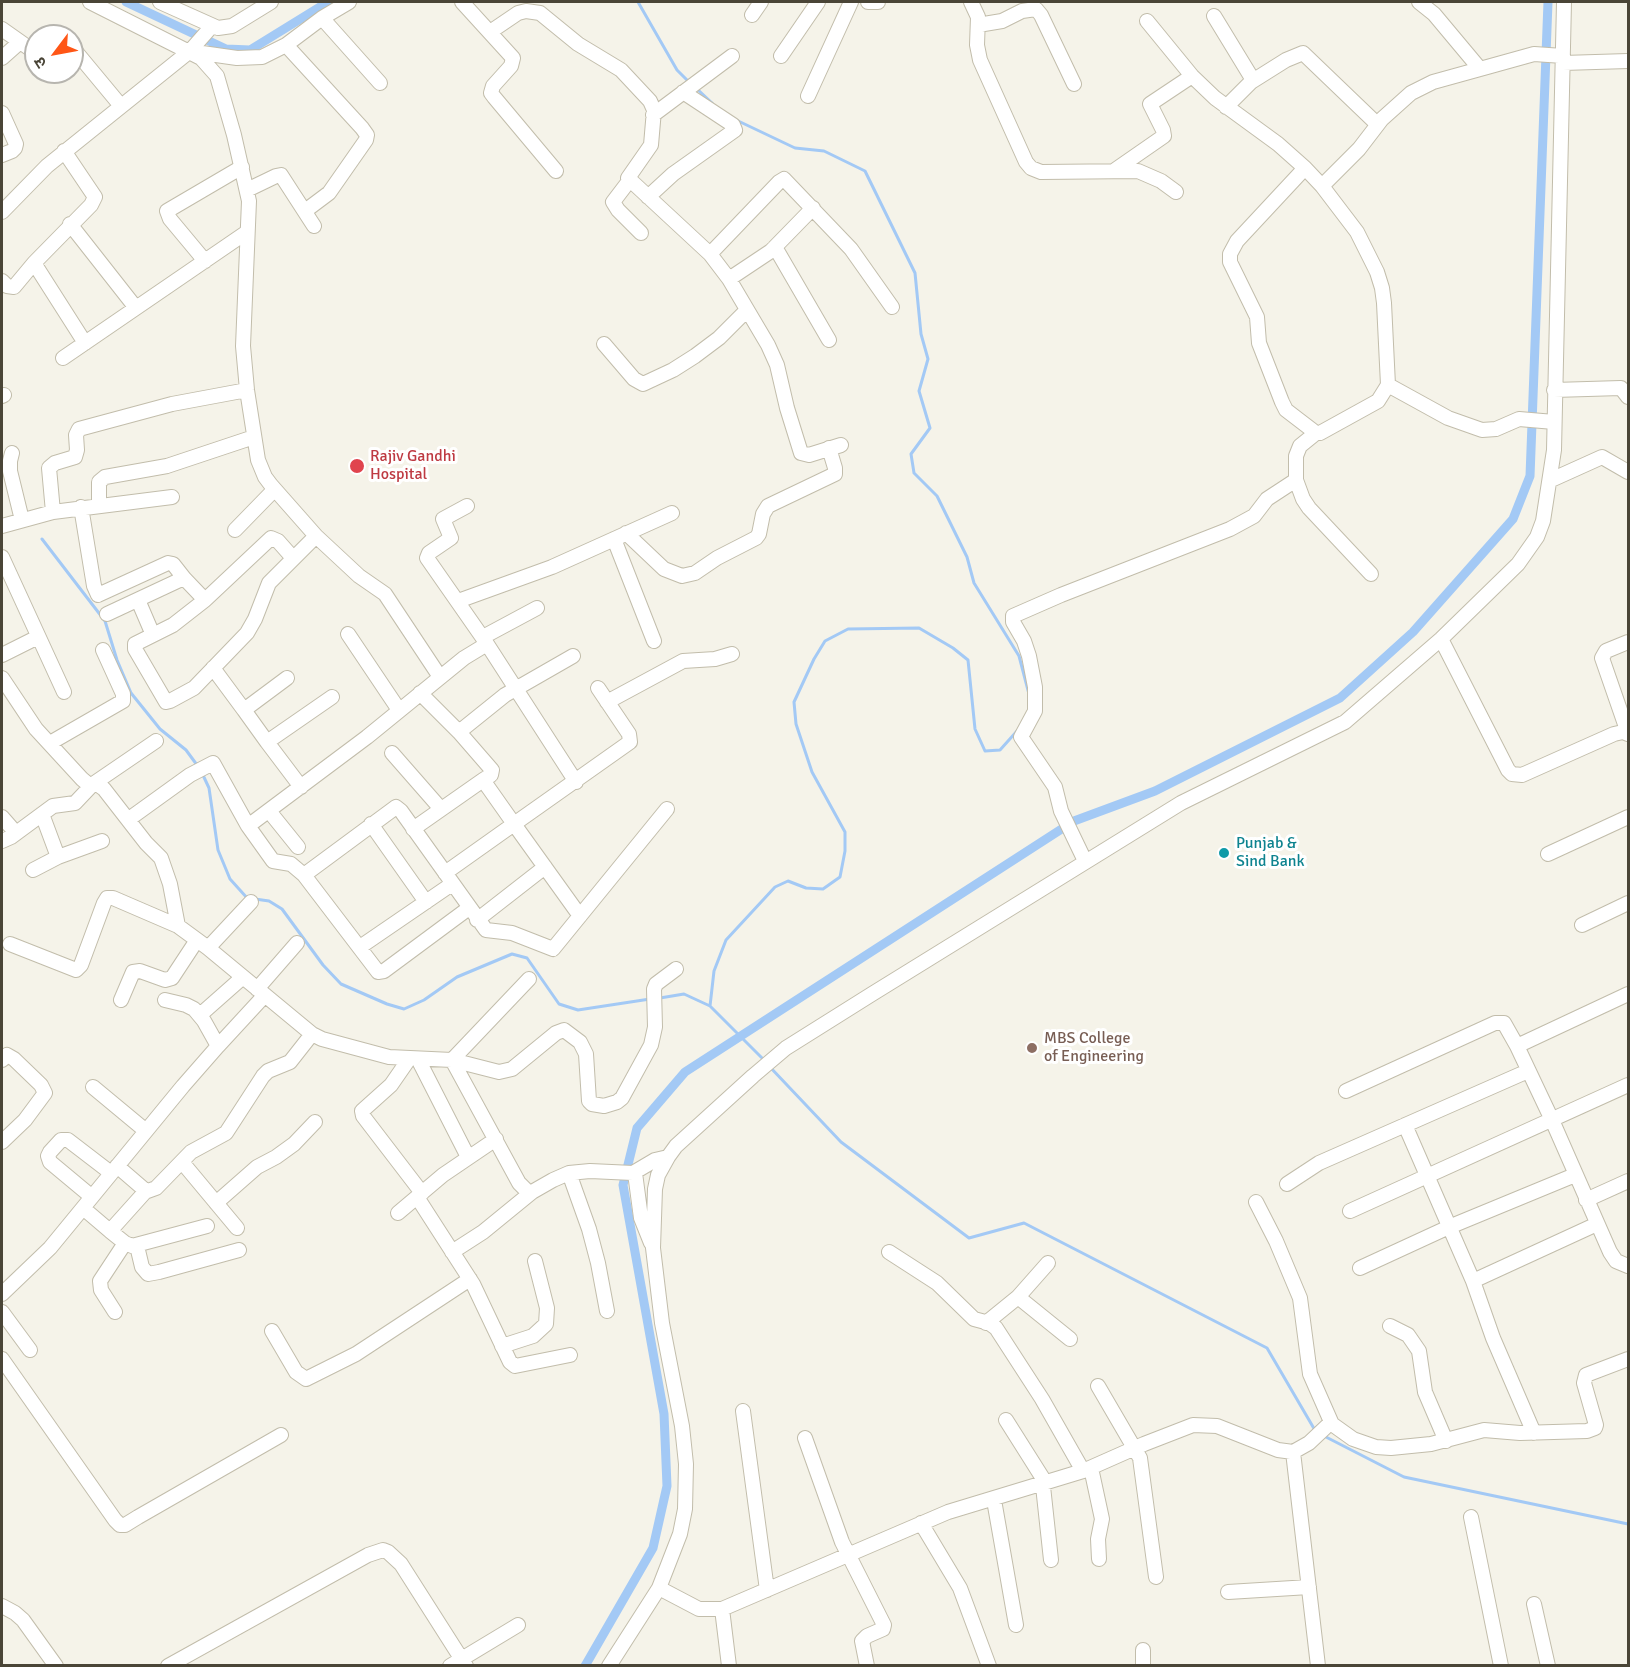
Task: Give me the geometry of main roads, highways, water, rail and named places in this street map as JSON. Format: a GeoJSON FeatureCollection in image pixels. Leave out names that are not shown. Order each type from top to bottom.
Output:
{"type":"FeatureCollection","features":[{"type":"Feature","properties":{"kind":"waterway"},"geometry":{"type":"LineString","coordinates":[[126,2],[226,49],[250,50],[328,2]]}},
{"type":"Feature","properties":{"kind":"waterway"},"geometry":{"type":"LineString","coordinates":[[638,2],[677,70],[690,83]]}},
{"type":"Feature","properties":{"kind":"waterway"},"geometry":{"type":"LineString","coordinates":[[585,1666],[653,1548],[667,1486],[664,1414],[623,1185],[637,1128],[685,1072],[1074,821],[1155,791],[1340,698],[1413,632],[1513,519],[1530,476],[1548,2]]}},
{"type":"Feature","properties":{"kind":"waterway"},"geometry":{"type":"LineString","coordinates":[[695,87],[712,103]]}},
{"type":"Feature","properties":{"kind":"waterway"},"geometry":{"type":"LineString","coordinates":[[734,119],[795,148],[824,151],[865,171],[915,273],[921,334],[928,359],[919,391],[930,428],[911,454],[914,473],[937,496],[967,557],[974,583],[1019,656],[1029,694]]}},
{"type":"Feature","properties":{"kind":"waterway"},"geometry":{"type":"LineString","coordinates":[[42,539],[105,621],[117,660],[131,693],[160,729],[186,750],[197,765]]}},
{"type":"Feature","properties":{"kind":"waterway"},"geometry":{"type":"LineString","coordinates":[[710,1006],[714,971],[726,940],[775,887],[788,881],[806,888],[823,889],[840,877],[845,851],[845,832],[812,772],[796,724],[794,702],[825,641],[848,629],[919,628],[953,648],[968,660],[975,729],[985,751],[1000,750],[1017,731]]}},
{"type":"Feature","properties":{"kind":"waterway"},"geometry":{"type":"LineString","coordinates":[[202,773],[209,788],[218,850],[230,879],[248,899]]}},
{"type":"Feature","properties":{"kind":"waterway"},"geometry":{"type":"LineString","coordinates":[[255,899],[269,901],[282,909],[323,965],[341,984],[404,1009],[424,1000],[457,977],[512,954],[527,958],[559,1004],[578,1010],[650,999]]}},
{"type":"Feature","properties":{"kind":"waterway"},"geometry":{"type":"LineString","coordinates":[[660,998],[684,994],[710,1006],[765,1061]]}},
{"type":"Feature","properties":{"kind":"waterway"},"geometry":{"type":"LineString","coordinates":[[769,1066],[841,1142],[969,1238],[1024,1223],[1267,1348],[1316,1432]]}},
{"type":"Feature","properties":{"kind":"waterway"},"geometry":{"type":"LineString","coordinates":[[1324,1436],[1404,1477],[1628,1524]]}},
{"type":"Feature","properties":{"kind":"place","name":"Rajiv Gandhi Hospital"},"geometry":{"type":"Point","coordinates":[357,466]}},
{"type":"Feature","properties":{"kind":"place","name":"Punjab & Sind Bank"},"geometry":{"type":"Point","coordinates":[1224,853]}},
{"type":"Feature","properties":{"kind":"place","name":"MBS College of Engineering"},"geometry":{"type":"Point","coordinates":[1032,1048]}}]}
